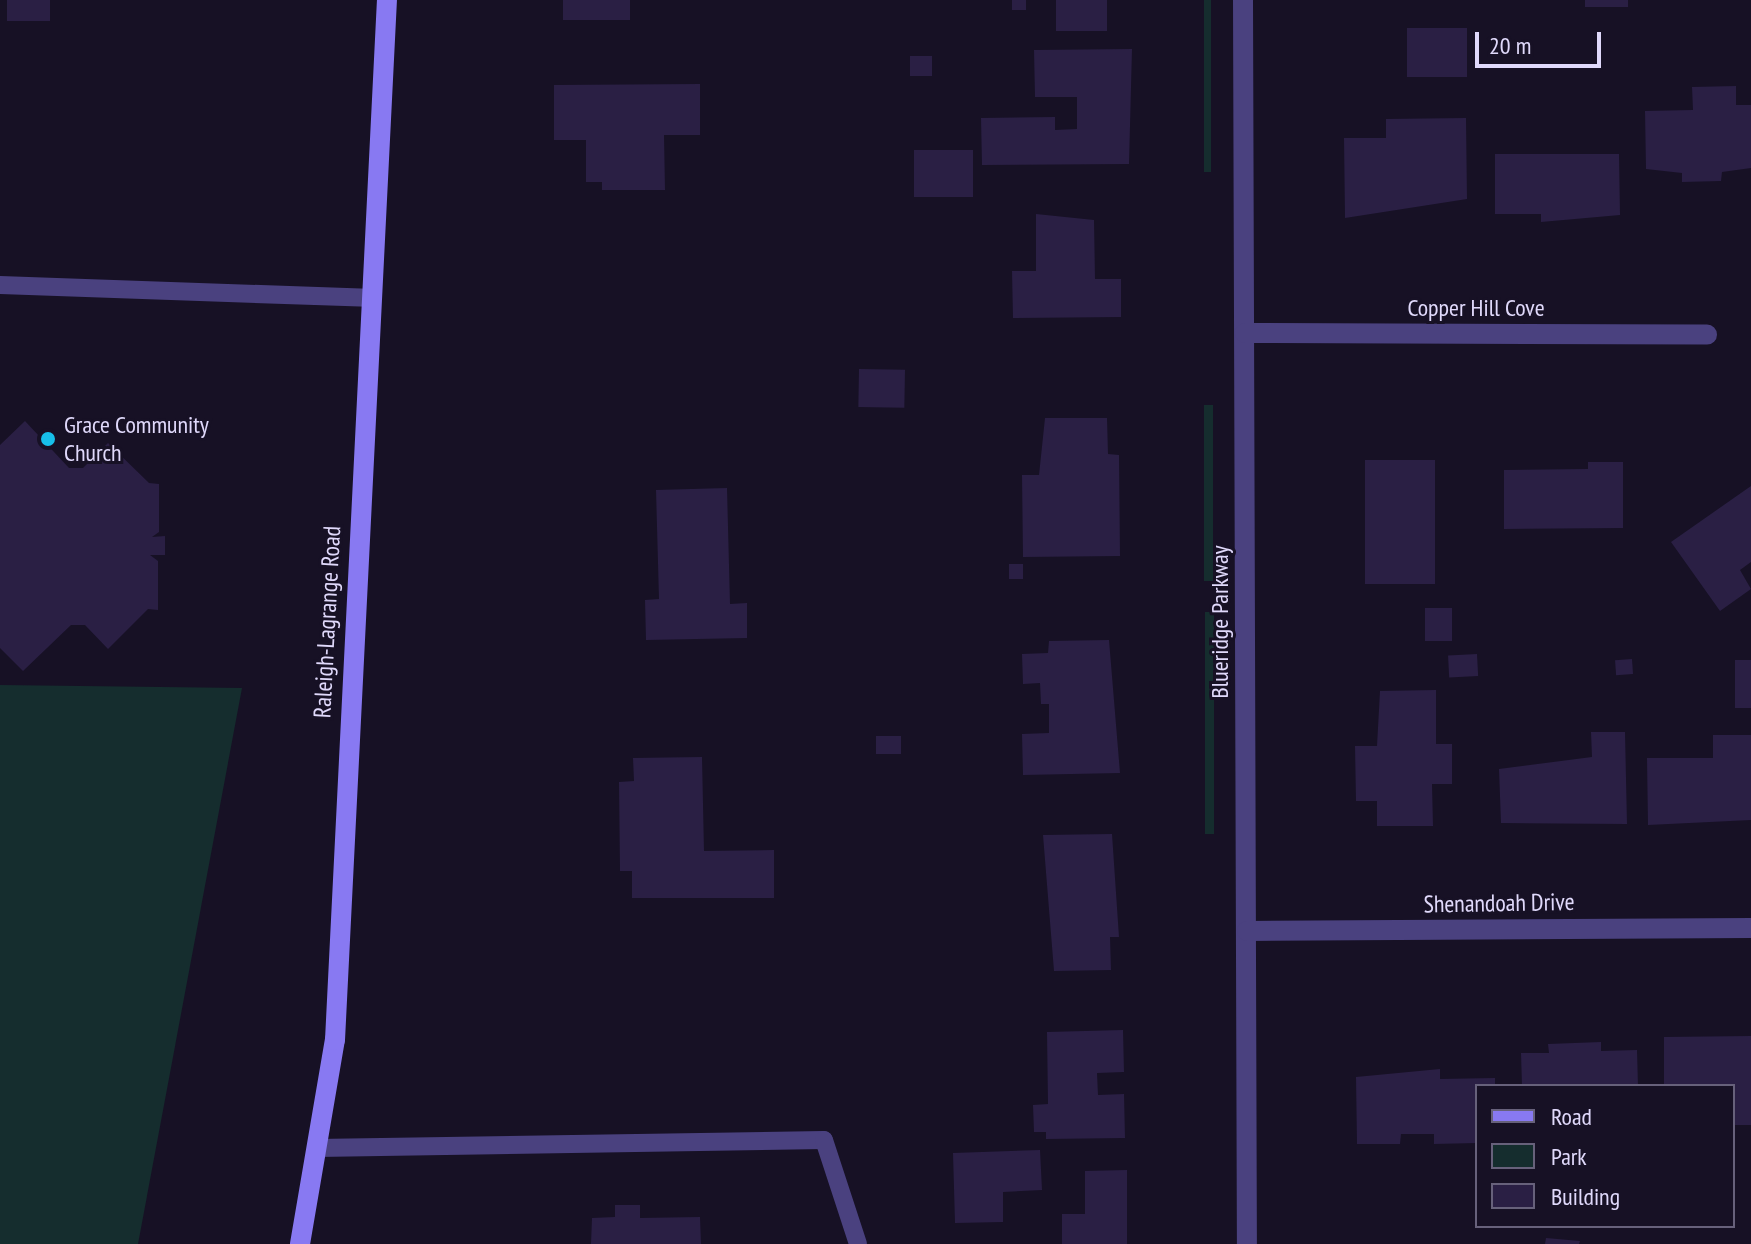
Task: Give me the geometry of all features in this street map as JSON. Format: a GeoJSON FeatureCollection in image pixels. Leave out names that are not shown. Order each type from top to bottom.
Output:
{"type":"FeatureCollection","features":[{"type":"Feature","properties":{"kind":"main road","name":"Raleigh-Lagrange Road"},"geometry":{"type":"LineString","coordinates":[[300,1244],[335,1040],[368,298],[387,0]]}},
{"type":"Feature","properties":{"kind":"street","name":"Blueridge Parkway"},"geometry":{"type":"LineString","coordinates":[[1243,0],[1247,1244]]}},
{"type":"Feature","properties":{"kind":"street","name":"Copper Hill Cove"},"geometry":{"type":"LineString","coordinates":[[1245,333],[1707,335]]}},
{"type":"Feature","properties":{"kind":"street","name":"Shenandoah Drive"},"geometry":{"type":"LineString","coordinates":[[1247,931],[1751,928]]}},
{"type":"Feature","properties":{"kind":"lane"},"geometry":{"type":"LineString","coordinates":[[0,285],[368,298]]}},
{"type":"Feature","properties":{"kind":"lane"},"geometry":{"type":"LineString","coordinates":[[317,1148],[824,1140],[858,1244]]}},
{"type":"Feature","properties":{"kind":"green space"},"geometry":{"type":"Polygon","coordinates":[[[1204,0],[1211,0],[1211,172],[1204,172],[1204,0]]]}},
{"type":"Feature","properties":{"kind":"green space"},"geometry":{"type":"Polygon","coordinates":[[[1204,405],[1213,405],[1213,581],[1204,581],[1204,405]]]}},
{"type":"Feature","properties":{"kind":"green space"},"geometry":{"type":"Polygon","coordinates":[[[1205,612],[1214,612],[1214,834],[1205,834],[1205,612]]]}},
{"type":"Feature","properties":{"kind":"green space"},"geometry":{"type":"Polygon","coordinates":[[[0,685],[242,688],[138,1244],[0,1244],[0,685]]]}},
{"type":"Feature","properties":{"kind":"building"},"geometry":{"type":"Polygon","coordinates":[[[7,0],[50,0],[50,21],[7,21],[7,0]]]}},
{"type":"Feature","properties":{"kind":"building"},"geometry":{"type":"Polygon","coordinates":[[[563,0],[630,0],[630,20],[563,20],[563,0]]]}},
{"type":"Feature","properties":{"kind":"building"},"geometry":{"type":"Polygon","coordinates":[[[1012,0],[1026,0],[1026,10],[1012,10],[1012,0]]]}},
{"type":"Feature","properties":{"kind":"building"},"geometry":{"type":"Polygon","coordinates":[[[1056,0],[1107,0],[1107,31],[1056,31],[1056,0]]]}},
{"type":"Feature","properties":{"kind":"building"},"geometry":{"type":"Polygon","coordinates":[[[1585,0],[1628,0],[1628,7],[1585,7],[1585,0]]]}},
{"type":"Feature","properties":{"kind":"building"},"geometry":{"type":"Polygon","coordinates":[[[1407,28],[1467,28],[1467,77],[1407,77],[1407,28]]]}},
{"type":"Feature","properties":{"kind":"building"},"geometry":{"type":"Polygon","coordinates":[[[1132,49],[1129,164],[982,165],[981,118],[1055,117],[1055,130],[1077,129],[1077,97],[1035,97],[1034,50],[1132,49]]]}},
{"type":"Feature","properties":{"kind":"building"},"geometry":{"type":"Polygon","coordinates":[[[910,56],[932,56],[932,76],[910,76],[910,56]]]}},
{"type":"Feature","properties":{"kind":"building"},"geometry":{"type":"Polygon","coordinates":[[[700,84],[700,135],[664,135],[665,190],[602,190],[602,182],[586,182],[586,140],[554,140],[554,85],[700,84]]]}},
{"type":"Feature","properties":{"kind":"building"},"geometry":{"type":"Polygon","coordinates":[[[1736,86],[1736,105],[1751,105],[1751,168],[1722,172],[1721,181],[1682,182],[1682,173],[1646,169],[1645,111],[1693,110],[1692,87],[1736,86]]]}},
{"type":"Feature","properties":{"kind":"building"},"geometry":{"type":"Polygon","coordinates":[[[1466,118],[1467,199],[1345,218],[1344,138],[1386,138],[1386,119],[1466,118]]]}},
{"type":"Feature","properties":{"kind":"building"},"geometry":{"type":"Polygon","coordinates":[[[914,150],[973,150],[973,197],[914,197],[914,150]]]}},
{"type":"Feature","properties":{"kind":"building"},"geometry":{"type":"Polygon","coordinates":[[[1495,154],[1619,154],[1620,215],[1541,222],[1541,214],[1495,214],[1495,154]]]}},
{"type":"Feature","properties":{"kind":"building"},"geometry":{"type":"Polygon","coordinates":[[[1036,214],[1094,220],[1095,279],[1121,279],[1121,317],[1013,318],[1012,271],[1036,271],[1036,214]]]}},
{"type":"Feature","properties":{"kind":"building"},"geometry":{"type":"Polygon","coordinates":[[[859,369],[905,370],[904,408],[858,407],[859,369]]]}},
{"type":"Feature","properties":{"kind":"building"},"geometry":{"type":"Polygon","coordinates":[[[1045,418],[1107,418],[1108,454],[1119,455],[1120,556],[1023,557],[1022,475],[1039,475],[1045,418]]]}},
{"type":"Feature","properties":{"kind":"building"},"geometry":{"type":"Polygon","coordinates":[[[25,421],[69,468],[83,468],[108,443],[149,483],[159,484],[159,532],[152,537],[165,536],[165,555],[150,555],[158,561],[158,610],[148,609],[108,649],[85,625],[71,625],[23,671],[0,648],[0,445],[25,421]]]}},
{"type":"Feature","properties":{"kind":"building"},"geometry":{"type":"Polygon","coordinates":[[[1365,460],[1435,460],[1435,584],[1365,584],[1365,460]]]}},
{"type":"Feature","properties":{"kind":"building"},"geometry":{"type":"Polygon","coordinates":[[[1588,462],[1623,462],[1623,528],[1504,529],[1504,470],[1588,469],[1588,462]]]}},
{"type":"Feature","properties":{"kind":"building"},"geometry":{"type":"Polygon","coordinates":[[[1751,486],[1751,562],[1740,570],[1751,589],[1720,611],[1671,542],[1751,486]]]}},
{"type":"Feature","properties":{"kind":"building"},"geometry":{"type":"Polygon","coordinates":[[[727,488],[730,604],[747,603],[747,638],[646,640],[645,600],[659,599],[656,490],[727,488]]]}},
{"type":"Feature","properties":{"kind":"building"},"geometry":{"type":"Polygon","coordinates":[[[1009,564],[1023,564],[1023,579],[1009,579],[1009,564]]]}},
{"type":"Feature","properties":{"kind":"building"},"geometry":{"type":"Polygon","coordinates":[[[1425,608],[1452,608],[1452,641],[1425,641],[1425,608]]]}},
{"type":"Feature","properties":{"kind":"building"},"geometry":{"type":"Polygon","coordinates":[[[1109,640],[1120,773],[1023,775],[1022,734],[1049,733],[1049,704],[1041,704],[1040,683],[1023,684],[1022,654],[1048,653],[1049,641],[1109,640]]]}},
{"type":"Feature","properties":{"kind":"building"},"geometry":{"type":"Polygon","coordinates":[[[1477,654],[1478,676],[1449,677],[1448,656],[1477,654]]]}},
{"type":"Feature","properties":{"kind":"building"},"geometry":{"type":"Polygon","coordinates":[[[1632,659],[1633,674],[1616,675],[1615,660],[1632,659]]]}},
{"type":"Feature","properties":{"kind":"building"},"geometry":{"type":"Polygon","coordinates":[[[1735,660],[1751,660],[1751,708],[1735,708],[1735,660]]]}},
{"type":"Feature","properties":{"kind":"building"},"geometry":{"type":"Polygon","coordinates":[[[1436,690],[1436,744],[1452,744],[1452,784],[1432,784],[1433,826],[1377,826],[1377,801],[1356,801],[1355,746],[1377,746],[1380,691],[1436,690]]]}},
{"type":"Feature","properties":{"kind":"building"},"geometry":{"type":"Polygon","coordinates":[[[1591,732],[1625,732],[1627,824],[1501,823],[1499,769],[1592,757],[1591,732]]]}},
{"type":"Feature","properties":{"kind":"building"},"geometry":{"type":"Polygon","coordinates":[[[1713,735],[1751,735],[1751,820],[1648,825],[1647,758],[1713,758],[1713,735]]]}},
{"type":"Feature","properties":{"kind":"building"},"geometry":{"type":"Polygon","coordinates":[[[876,736],[901,736],[901,754],[876,754],[876,736]]]}},
{"type":"Feature","properties":{"kind":"building"},"geometry":{"type":"Polygon","coordinates":[[[702,757],[704,851],[774,850],[774,898],[632,898],[632,871],[620,871],[619,782],[634,781],[633,758],[702,757]]]}},
{"type":"Feature","properties":{"kind":"building"},"geometry":{"type":"Polygon","coordinates":[[[1112,834],[1119,937],[1110,937],[1111,970],[1054,971],[1043,835],[1112,834]]]}},
{"type":"Feature","properties":{"kind":"building"},"geometry":{"type":"Polygon","coordinates":[[[1123,1030],[1124,1072],[1097,1073],[1098,1095],[1124,1094],[1125,1138],[1046,1139],[1046,1132],[1034,1132],[1033,1105],[1048,1104],[1047,1032],[1123,1030]]]}},
{"type":"Feature","properties":{"kind":"building"},"geometry":{"type":"Polygon","coordinates":[[[1751,1036],[1751,1125],[1735,1125],[1735,1084],[1664,1084],[1664,1037],[1751,1036]]]}},
{"type":"Feature","properties":{"kind":"building"},"geometry":{"type":"Polygon","coordinates":[[[1601,1042],[1601,1051],[1637,1050],[1638,1084],[1522,1084],[1521,1053],[1549,1053],[1548,1044],[1601,1042]]]}},
{"type":"Feature","properties":{"kind":"building"},"geometry":{"type":"Polygon","coordinates":[[[1440,1069],[1440,1079],[1495,1078],[1495,1084],[1475,1084],[1475,1143],[1434,1144],[1434,1134],[1401,1134],[1400,1144],[1357,1144],[1356,1077],[1440,1069]]]}},
{"type":"Feature","properties":{"kind":"building"},"geometry":{"type":"Polygon","coordinates":[[[1040,1150],[1042,1190],[1003,1192],[1003,1222],[955,1223],[953,1153],[1040,1150]]]}},
{"type":"Feature","properties":{"kind":"building"},"geometry":{"type":"Polygon","coordinates":[[[1127,1170],[1127,1244],[1062,1244],[1062,1214],[1085,1214],[1085,1171],[1127,1170]]]}},
{"type":"Feature","properties":{"kind":"building"},"geometry":{"type":"Polygon","coordinates":[[[615,1205],[640,1205],[640,1218],[700,1217],[701,1244],[591,1244],[592,1218],[615,1217],[615,1205]]]}},
{"type":"Feature","properties":{"kind":"building"},"geometry":{"type":"Polygon","coordinates":[[[1546,1238],[1580,1241],[1579,1244],[1545,1244],[1546,1238]]]}},
{"type":"Feature","properties":{"kind":"place","name":"Grace Community Church"},"geometry":{"type":"Point","coordinates":[48,439]}}]}
